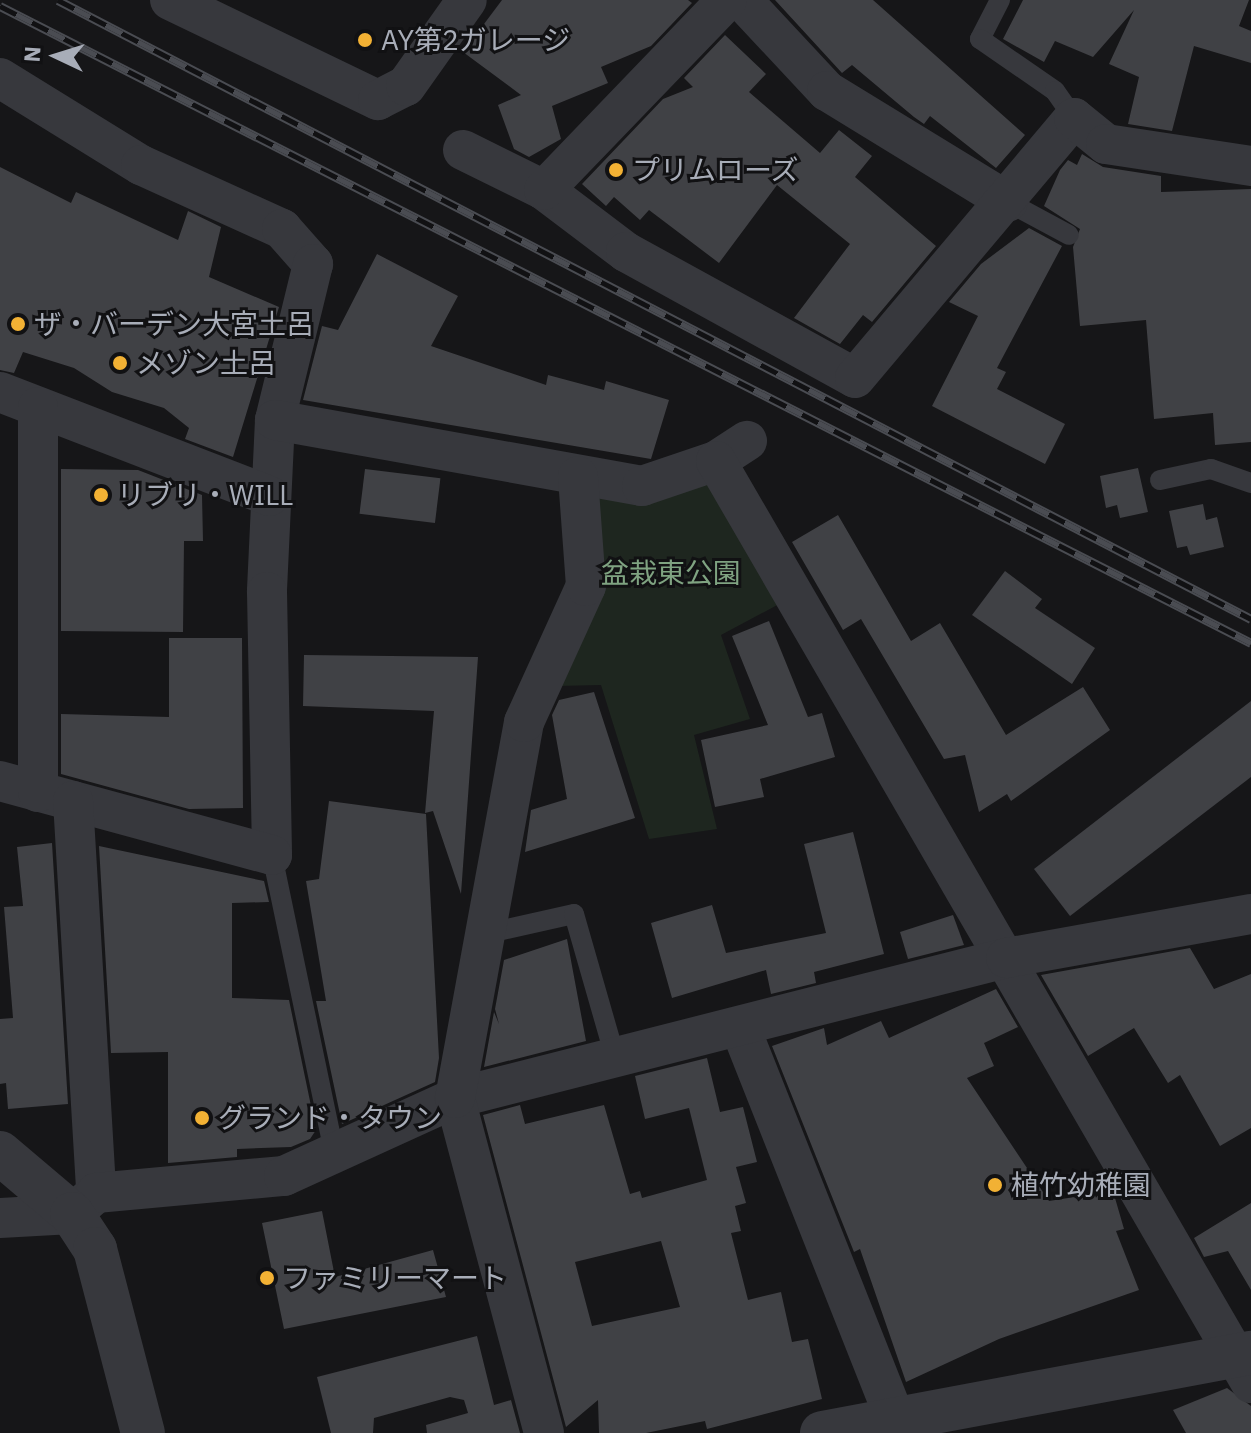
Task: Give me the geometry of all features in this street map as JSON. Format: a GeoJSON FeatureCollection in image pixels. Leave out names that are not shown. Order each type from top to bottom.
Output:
{"type":"FeatureCollection","features":[{"type":"Feature","properties":{"kind":"street"},"geometry":{"type":"LineString","coordinates":[[170,0],[378,100],[406,86],[467,0]]}},
{"type":"Feature","properties":{"kind":"street"},"geometry":{"type":"LineString","coordinates":[[544,190],[727,0]]}},
{"type":"Feature","properties":{"kind":"street"},"geometry":{"type":"LineString","coordinates":[[742,0],[827,91],[1008,202]]}},
{"type":"Feature","properties":{"kind":"street"},"geometry":{"type":"LineString","coordinates":[[0,78],[141,165],[282,229],[313,264],[275,420],[270,496],[272,855],[0,781]]}},
{"type":"Feature","properties":{"kind":"street"},"geometry":{"type":"LineString","coordinates":[[463,150],[544,190],[626,252],[855,378],[1008,202],[1074,118],[1106,144],[1251,166]]}},
{"type":"Feature","properties":{"kind":"street"},"geometry":{"type":"LineString","coordinates":[[0,392],[270,496]]}},
{"type":"Feature","properties":{"kind":"street"},"geometry":{"type":"LineString","coordinates":[[38,407],[55,796],[84,1204],[143,1433]]}},
{"type":"Feature","properties":{"kind":"street"},"geometry":{"type":"LineString","coordinates":[[275,420],[642,486],[731,451],[1006,958],[1246,1364],[898,1426],[822,1433]]}},
{"type":"Feature","properties":{"kind":"street"},"geometry":{"type":"LineString","coordinates":[[544,1433],[455,1098],[524,722],[586,586],[578,476]]}},
{"type":"Feature","properties":{"kind":"street"},"geometry":{"type":"LineString","coordinates":[[0,1218],[284,1176],[335,1156],[455,1098],[1006,958],[1251,914]]}},
{"type":"Feature","properties":{"kind":"street"},"geometry":{"type":"LineString","coordinates":[[740,1027],[898,1426]]}},
{"type":"Feature","properties":{"kind":"street"},"geometry":{"type":"LineString","coordinates":[[0,1153],[84,1204]]}},
{"type":"Feature","properties":{"kind":"lane"},"geometry":{"type":"LineString","coordinates":[[1000,0],[980,39],[1055,91],[1074,118]]}},
{"type":"Feature","properties":{"kind":"lane"},"geometry":{"type":"LineString","coordinates":[[1008,202],[1069,235]]}},
{"type":"Feature","properties":{"kind":"lane"},"geometry":{"type":"LineString","coordinates":[[1160,480],[1211,469],[1251,483]]}},
{"type":"Feature","properties":{"kind":"lane"},"geometry":{"type":"LineString","coordinates":[[272,855],[335,1156]]}},
{"type":"Feature","properties":{"kind":"lane"},"geometry":{"type":"LineString","coordinates":[[484,934],[574,914],[615,1057]]}},
{"type":"Feature","properties":{"kind":"green space","name":"盆栽東公園"},"geometry":{"type":"Polygon","coordinates":[[[713,479],[781,603],[721,635],[750,719],[694,735],[717,829],[649,839],[601,685],[557,686],[597,494],[713,479]]]}},
{"type":"Feature","properties":{"kind":"building"},"geometry":{"type":"Polygon","coordinates":[[[502,0],[688,0],[692,3],[651,46],[601,67],[608,83],[552,106],[561,139],[529,157],[514,149],[498,105],[521,95],[463,52],[502,0]]]}},
{"type":"Feature","properties":{"kind":"building"},"geometry":{"type":"Polygon","coordinates":[[[775,0],[873,0],[1025,135],[996,168],[930,116],[924,124],[914,117],[852,65],[842,73],[775,0]]]}},
{"type":"Feature","properties":{"kind":"building"},"geometry":{"type":"Polygon","coordinates":[[[1023,0],[1249,0],[1239,26],[1251,31],[1251,63],[1194,46],[1172,131],[1128,124],[1139,77],[1109,64],[1134,10],[1093,57],[1055,41],[1044,62],[1003,39],[1023,0]]]}},
{"type":"Feature","properties":{"kind":"building"},"geometry":{"type":"Polygon","coordinates":[[[725,35],[766,74],[749,92],[820,153],[839,130],[872,156],[855,177],[936,246],[872,322],[863,315],[840,344],[794,318],[850,244],[777,185],[719,263],[649,210],[640,220],[614,197],[606,206],[582,184],[663,99],[693,87],[684,78],[725,35]]]}},
{"type":"Feature","properties":{"kind":"building"},"geometry":{"type":"Polygon","coordinates":[[[1082,154],[1103,167],[1161,176],[1161,192],[1251,189],[1251,442],[1215,445],[1213,413],[1154,419],[1146,320],[1080,326],[1073,247],[1080,229],[1044,206],[1060,170],[1068,160],[1077,165],[1082,154]]]}},
{"type":"Feature","properties":{"kind":"building"},"geometry":{"type":"Polygon","coordinates":[[[0,167],[71,203],[76,192],[178,240],[188,211],[221,227],[209,277],[279,307],[233,457],[185,439],[189,428],[164,408],[112,392],[74,368],[23,352],[14,373],[0,370],[0,167]]]}},
{"type":"Feature","properties":{"kind":"building"},"geometry":{"type":"Polygon","coordinates":[[[1029,228],[1062,246],[997,368],[1006,372],[997,389],[1065,424],[1045,464],[932,406],[978,316],[949,302],[981,264],[1029,228]]]}},
{"type":"Feature","properties":{"kind":"building"},"geometry":{"type":"Polygon","coordinates":[[[377,254],[458,296],[431,346],[546,385],[548,375],[604,390],[606,381],[669,400],[651,459],[303,400],[322,326],[338,330],[377,254]]]}},
{"type":"Feature","properties":{"kind":"building"},"geometry":{"type":"Polygon","coordinates":[[[1138,468],[1148,512],[1120,518],[1117,505],[1106,508],[1100,476],[1138,468]]]}},
{"type":"Feature","properties":{"kind":"building"},"geometry":{"type":"Polygon","coordinates":[[[61,469],[138,470],[202,495],[203,541],[184,541],[183,632],[61,631],[61,469]]]}},
{"type":"Feature","properties":{"kind":"building"},"geometry":{"type":"Polygon","coordinates":[[[365,469],[440,478],[435,523],[360,514],[365,469]]]}},
{"type":"Feature","properties":{"kind":"building"},"geometry":{"type":"Polygon","coordinates":[[[1203,504],[1206,520],[1217,517],[1224,547],[1190,555],[1187,546],[1177,548],[1169,511],[1203,504]]]}},
{"type":"Feature","properties":{"kind":"building"},"geometry":{"type":"Polygon","coordinates":[[[838,515],[911,641],[940,623],[1006,735],[1083,687],[1110,730],[1011,801],[1007,794],[979,812],[965,755],[944,759],[861,619],[843,630],[792,542],[838,515]]]}},
{"type":"Feature","properties":{"kind":"building"},"geometry":{"type":"Polygon","coordinates":[[[1005,571],[1042,599],[1035,608],[1095,648],[1072,684],[972,615],[1005,571]]]}},
{"type":"Feature","properties":{"kind":"building"},"geometry":{"type":"Polygon","coordinates":[[[769,621],[808,717],[822,713],[835,757],[760,779],[764,797],[715,807],[701,740],[768,725],[732,636],[769,621]]]}},
{"type":"Feature","properties":{"kind":"building"},"geometry":{"type":"Polygon","coordinates":[[[169,638],[242,638],[243,808],[189,809],[61,774],[61,714],[169,717],[169,638]]]}},
{"type":"Feature","properties":{"kind":"building"},"geometry":{"type":"Polygon","coordinates":[[[304,655],[478,657],[461,894],[433,811],[425,813],[434,711],[303,706],[304,655]]]}},
{"type":"Feature","properties":{"kind":"building"},"geometry":{"type":"Polygon","coordinates":[[[594,692],[635,818],[525,852],[531,810],[567,799],[552,715],[559,700],[594,692]]]}},
{"type":"Feature","properties":{"kind":"building"},"geometry":{"type":"Polygon","coordinates":[[[1251,701],[1251,777],[1070,916],[1034,869],[1251,701]]]}},
{"type":"Feature","properties":{"kind":"building"},"geometry":{"type":"Polygon","coordinates":[[[329,801],[426,814],[439,1058],[435,1082],[342,1124],[316,1001],[326,1001],[306,881],[319,879],[329,801]]]}},
{"type":"Feature","properties":{"kind":"building"},"geometry":{"type":"Polygon","coordinates":[[[853,832],[884,954],[814,972],[816,983],[771,994],[766,970],[672,998],[651,923],[712,905],[726,953],[826,933],[804,844],[853,832]]]}},
{"type":"Feature","properties":{"kind":"building"},"geometry":{"type":"Polygon","coordinates":[[[52,843],[68,1104],[8,1109],[6,1083],[0,1084],[0,1019],[13,1018],[4,907],[23,906],[17,847],[52,843]]]}},
{"type":"Feature","properties":{"kind":"building"},"geometry":{"type":"Polygon","coordinates":[[[99,846],[264,881],[269,902],[232,903],[232,998],[289,1000],[316,1130],[310,1139],[291,1147],[237,1149],[237,1157],[168,1163],[168,1052],[111,1053],[99,846]]]}},
{"type":"Feature","properties":{"kind":"building"},"geometry":{"type":"Polygon","coordinates":[[[953,915],[964,945],[908,959],[900,932],[953,915]]]}},
{"type":"Feature","properties":{"kind":"building"},"geometry":{"type":"Polygon","coordinates":[[[567,939],[586,1041],[484,1067],[494,1012],[499,1024],[495,1009],[504,960],[567,939]]]}},
{"type":"Feature","properties":{"kind":"building"},"geometry":{"type":"Polygon","coordinates":[[[1190,948],[1214,989],[1251,974],[1251,1128],[1220,1146],[1180,1075],[1168,1083],[1134,1028],[1088,1056],[1041,975],[1190,948]]]}},
{"type":"Feature","properties":{"kind":"building"},"geometry":{"type":"Polygon","coordinates":[[[996,989],[1018,1027],[984,1043],[994,1066],[967,1078],[1049,1201],[1113,1191],[1124,1229],[1116,1231],[1139,1290],[999,1339],[906,1382],[860,1249],[854,1252],[772,1046],[824,1028],[827,1045],[881,1021],[889,1038],[996,989]]]}},
{"type":"Feature","properties":{"kind":"building"},"geometry":{"type":"Polygon","coordinates":[[[707,1058],[720,1112],[743,1107],[757,1162],[736,1167],[746,1203],[735,1206],[741,1231],[731,1233],[748,1300],[781,1292],[792,1342],[808,1339],[822,1399],[707,1429],[705,1421],[646,1433],[599,1433],[598,1400],[566,1427],[483,1115],[520,1105],[525,1124],[604,1105],[630,1194],[640,1191],[642,1198],[707,1180],[689,1108],[645,1119],[635,1076],[707,1058]],[[661,1241],[575,1262],[592,1326],[680,1307],[661,1241]]]}},
{"type":"Feature","properties":{"kind":"building"},"geometry":{"type":"Polygon","coordinates":[[[1251,1203],[1251,1290],[1228,1251],[1204,1257],[1194,1238],[1251,1203]]]}},
{"type":"Feature","properties":{"kind":"building"},"geometry":{"type":"Polygon","coordinates":[[[322,1211],[335,1277],[433,1250],[446,1297],[284,1329],[262,1223],[322,1211]]]}},
{"type":"Feature","properties":{"kind":"building"},"geometry":{"type":"Polygon","coordinates":[[[477,1336],[494,1405],[511,1400],[520,1433],[427,1433],[426,1425],[468,1413],[464,1400],[450,1397],[374,1418],[373,1433],[331,1433],[317,1377],[477,1336]]]}},
{"type":"Feature","properties":{"kind":"building"},"geometry":{"type":"Polygon","coordinates":[[[1227,1388],[1251,1406],[1251,1433],[1186,1433],[1173,1410],[1227,1388]]]}},
{"type":"Feature","properties":{"kind":"railway"},"geometry":{"type":"LineString","coordinates":[[58,0],[1251,619]]}},
{"type":"Feature","properties":{"kind":"railway"},"geometry":{"type":"LineString","coordinates":[[0,6],[1251,643]]}},
{"type":"Feature","properties":{"kind":"place","name":"AY第2ガレージ"},"geometry":{"type":"Point","coordinates":[365,40]}},
{"type":"Feature","properties":{"kind":"place","name":"プリムローズ"},"geometry":{"type":"Point","coordinates":[616,170]}},
{"type":"Feature","properties":{"kind":"place","name":"ザ・バーデン大宮土呂"},"geometry":{"type":"Point","coordinates":[18,324]}},
{"type":"Feature","properties":{"kind":"place","name":"メゾン土呂"},"geometry":{"type":"Point","coordinates":[120,363]}},
{"type":"Feature","properties":{"kind":"place","name":"リブリ・WILL"},"geometry":{"type":"Point","coordinates":[101,495]}},
{"type":"Feature","properties":{"kind":"place","name":"グランド・タウン"},"geometry":{"type":"Point","coordinates":[202,1118]}},
{"type":"Feature","properties":{"kind":"place","name":"植竹幼稚園"},"geometry":{"type":"Point","coordinates":[995,1185]}},
{"type":"Feature","properties":{"kind":"place","name":"ファミリーマート"},"geometry":{"type":"Point","coordinates":[267,1278]}}]}
